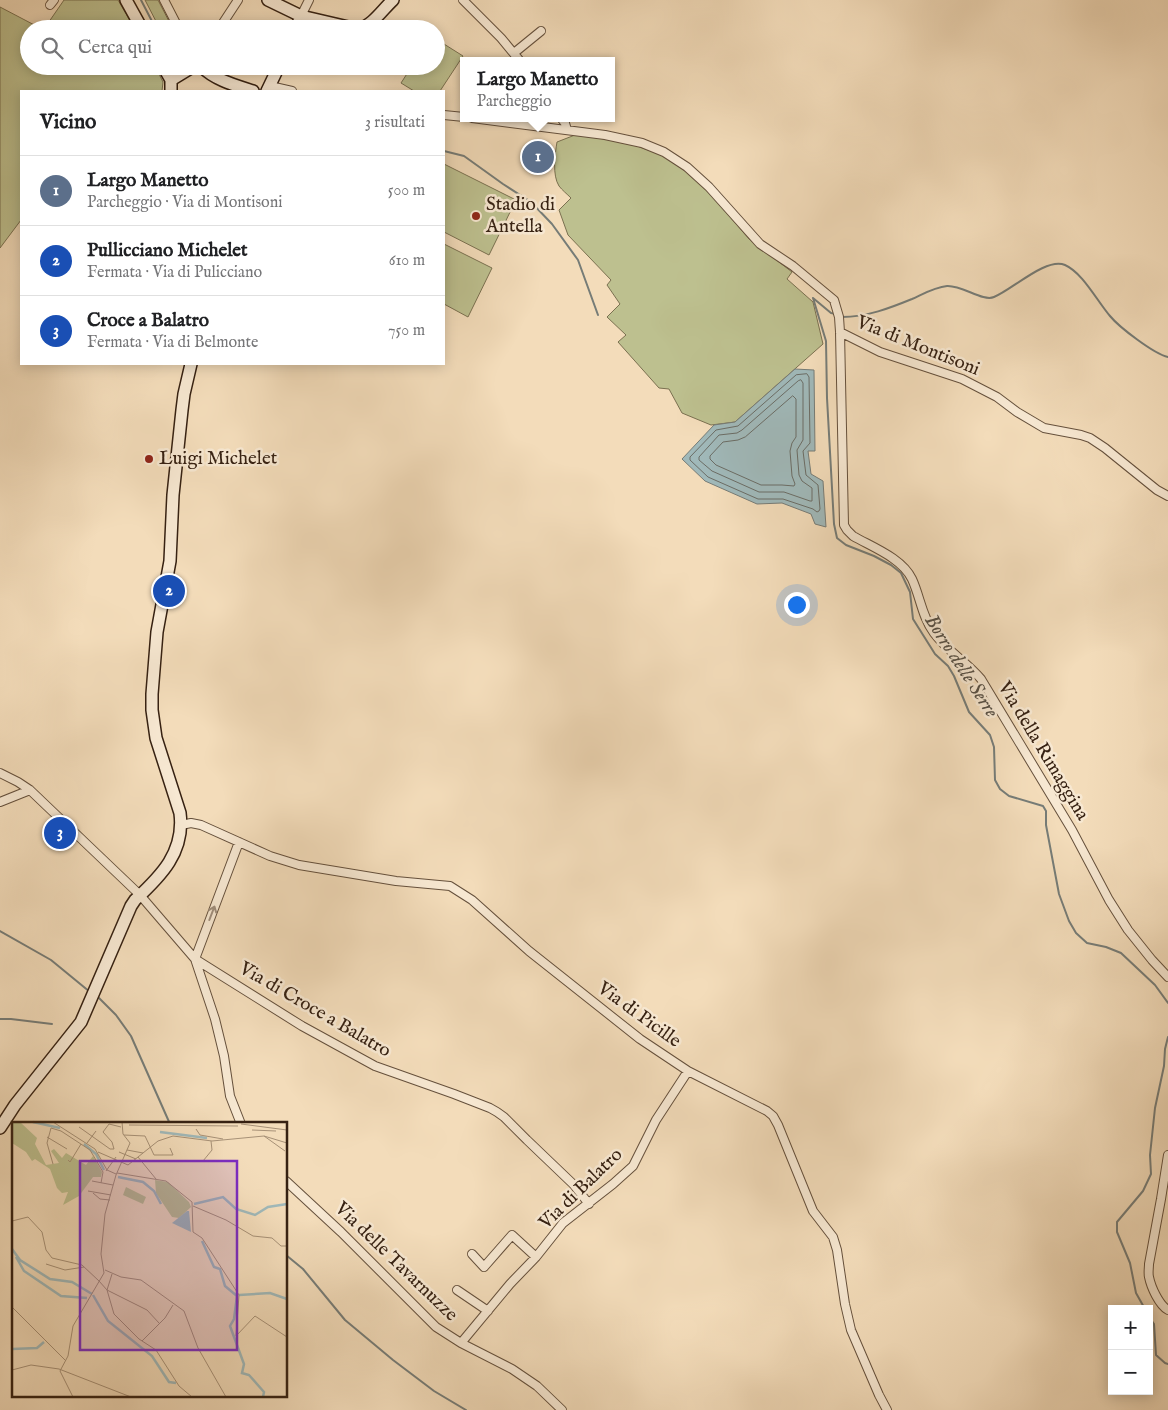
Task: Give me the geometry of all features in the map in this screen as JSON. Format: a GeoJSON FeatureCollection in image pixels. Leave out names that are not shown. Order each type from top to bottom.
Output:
{"type":"FeatureCollection","features":[{"type":"Feature","properties":{"kind":"street"},"geometry":{"type":"LineString","coordinates":[[126,0],[137,20]]}},
{"type":"Feature","properties":{"kind":"street"},"geometry":{"type":"LineString","coordinates":[[164,0],[174,20]]}},
{"type":"Feature","properties":{"kind":"street"},"geometry":{"type":"LineString","coordinates":[[225,20],[238,0]]}},
{"type":"Feature","properties":{"kind":"street"},"geometry":{"type":"LineString","coordinates":[[268,0],[301,16],[319,20]]}},
{"type":"Feature","properties":{"kind":"street"},"geometry":{"type":"LineString","coordinates":[[299,20],[309,0]]}},
{"type":"Feature","properties":{"kind":"street"},"geometry":{"type":"LineString","coordinates":[[373,20],[393,0]]}},
{"type":"Feature","properties":{"kind":"street"},"geometry":{"type":"LineString","coordinates":[[463,0],[502,38],[517,57]]}},
{"type":"Feature","properties":{"kind":"street"},"geometry":{"type":"LineString","coordinates":[[514,53],[541,31]]}},
{"type":"Feature","properties":{"kind":"street"},"geometry":{"type":"LineString","coordinates":[[171,86],[184,75]]}},
{"type":"Feature","properties":{"kind":"street"},"geometry":{"type":"LineString","coordinates":[[212,75],[250,90]]}},
{"type":"Feature","properties":{"kind":"street"},"geometry":{"type":"LineString","coordinates":[[275,75],[269,88],[284,90]]}},
{"type":"Feature","properties":{"kind":"street"},"geometry":{"type":"LineString","coordinates":[[445,115],[460,117]]}},
{"type":"Feature","properties":{"kind":"street","name":"Via di Montisoni"},"geometry":{"type":"LineString","coordinates":[[504,122],[605,135],[642,143],[664,152],[687,166],[709,187],[760,244],[793,266],[834,300],[840,332],[880,352],[962,380],[997,397],[1017,412],[1044,428],[1090,438],[1157,490],[1168,496]]}},
{"type":"Feature","properties":{"kind":"street"},"geometry":{"type":"LineString","coordinates":[[565,122],[567,130]]}},
{"type":"Feature","properties":{"kind":"street","name":"Via della Rimaggina"},"geometry":{"type":"LineString","coordinates":[[840,332],[844,525],[853,536],[898,561],[907,570],[929,626],[938,638],[981,679],[1072,830],[1109,900],[1128,930],[1168,977]]}},
{"type":"Feature","properties":{"kind":"street"},"geometry":{"type":"LineString","coordinates":[[0,1128],[15,1105],[81,1022],[131,906],[162,873],[174,853],[181,825],[179,809],[156,738],[152,694],[157,632],[170,561],[174,479],[182,410],[191,365]]}},
{"type":"Feature","properties":{"kind":"street"},"geometry":{"type":"LineString","coordinates":[[0,773],[30,790],[140,895],[195,959],[215,1019],[224,1056],[230,1096],[240,1122]]}},
{"type":"Feature","properties":{"kind":"street"},"geometry":{"type":"LineString","coordinates":[[0,802],[30,790]]}},
{"type":"Feature","properties":{"kind":"street","name":"Via di Picille"},"geometry":{"type":"LineString","coordinates":[[179,809],[201,825],[270,856],[299,865],[396,881],[450,886],[472,900],[530,951],[640,1039],[688,1071],[767,1111],[773,1116],[813,1211],[834,1237],[851,1330],[887,1410]]}},
{"type":"Feature","properties":{"kind":"street","name":"Via di Picille"},"geometry":{"type":"LineString","coordinates":[[181,825],[191,823],[201,825]]}},
{"type":"Feature","properties":{"kind":"street"},"geometry":{"type":"LineString","coordinates":[[195,959],[239,842]]}},
{"type":"Feature","properties":{"kind":"street","name":"Via di Croce a Balatro"},"geometry":{"type":"LineString","coordinates":[[195,959],[302,1026],[375,1066],[490,1108],[504,1117],[573,1184],[589,1204]]}},
{"type":"Feature","properties":{"kind":"street","name":"Via di Balatro"},"geometry":{"type":"LineString","coordinates":[[461,1343],[563,1223],[589,1204],[633,1166],[656,1120],[688,1071]]}},
{"type":"Feature","properties":{"kind":"street"},"geometry":{"type":"LineString","coordinates":[[1168,1154],[1149,1264],[1149,1277],[1159,1302],[1162,1307],[1168,1310]]}},
{"type":"Feature","properties":{"kind":"street","name":"Via delle Tavarnuzze"},"geometry":{"type":"LineString","coordinates":[[288,1183],[341,1232],[436,1327],[461,1343],[512,1369],[537,1386],[562,1410]]}},
{"type":"Feature","properties":{"kind":"street"},"geometry":{"type":"LineString","coordinates":[[472,1254],[484,1267],[512,1235],[536,1257]]}},
{"type":"Feature","properties":{"kind":"street"},"geometry":{"type":"LineString","coordinates":[[457,1290],[488,1311]]}},
{"type":"Feature","properties":{"kind":"green space"},"geometry":{"type":"Polygon","coordinates":[[[64,0],[118,0],[130,20],[50,20],[64,0]]]}},
{"type":"Feature","properties":{"kind":"green space"},"geometry":{"type":"Polygon","coordinates":[[[145,0],[158,0],[168,20],[155,20],[145,0]]]}},
{"type":"Feature","properties":{"kind":"green space"},"geometry":{"type":"Polygon","coordinates":[[[0,7],[25,20],[20,20],[20,75],[160,75],[163,82],[162,90],[20,90],[20,221],[0,248],[0,7]]]}},
{"type":"Feature","properties":{"kind":"green space"},"geometry":{"type":"Polygon","coordinates":[[[445,45],[463,56],[460,57],[460,61],[441,90],[412,90],[401,83],[406,75],[445,75],[445,45]]]}},
{"type":"Feature","properties":{"kind":"green space"},"geometry":{"type":"Polygon","coordinates":[[[575,135],[637,146],[662,155],[678,165],[709,192],[749,239],[792,272],[787,279],[813,302],[823,344],[735,422],[711,425],[682,413],[669,389],[659,388],[618,342],[626,335],[607,317],[620,304],[607,285],[611,280],[568,235],[559,210],[571,198],[559,186],[555,176],[557,142],[575,135]]]}},
{"type":"Feature","properties":{"kind":"green space","name":"Stadio di Antella"},"geometry":{"type":"Polygon","coordinates":[[[445,164],[516,200],[489,255],[445,233],[445,164]]]}},
{"type":"Feature","properties":{"kind":"green space"},"geometry":{"type":"Polygon","coordinates":[[[445,244],[492,268],[468,317],[445,305],[445,244]]]}},
{"type":"Feature","properties":{"kind":"water"},"geometry":{"type":"Polygon","coordinates":[[[795,369],[814,370],[815,451],[808,451],[811,474],[823,481],[826,527],[815,524],[811,514],[782,503],[757,504],[705,481],[682,459],[714,425],[735,422],[795,369]]]}},
{"type":"Feature","properties":{"kind":"waterway"},"geometry":{"type":"LineString","coordinates":[[141,0],[151,20]]}},
{"type":"Feature","properties":{"kind":"waterway"},"geometry":{"type":"LineString","coordinates":[[445,151],[464,156],[531,202],[552,224],[578,260],[598,315]]}},
{"type":"Feature","properties":{"kind":"waterway"},"geometry":{"type":"LineString","coordinates":[[842,317],[878,311],[934,289],[947,286],[953,286],[984,297],[994,297],[1029,275],[1057,264],[1065,265],[1078,274],[1110,316],[1121,327],[1146,346],[1168,357]]}},
{"type":"Feature","properties":{"kind":"waterway","name":"Borro delle Serre"},"geometry":{"type":"LineString","coordinates":[[813,298],[826,341],[834,524],[837,538],[846,545],[891,565],[901,573],[910,592],[913,619],[935,654],[948,666],[969,712],[990,735],[994,747],[995,780],[1000,789],[1009,796],[1043,806],[1046,811],[1046,825],[1059,894],[1069,921],[1076,933],[1087,943],[1106,947],[1121,953],[1155,985],[1168,1003]]}},
{"type":"Feature","properties":{"kind":"waterway"},"geometry":{"type":"LineString","coordinates":[[813,298],[831,313],[836,314]]}},
{"type":"Feature","properties":{"kind":"waterway"},"geometry":{"type":"LineString","coordinates":[[0,931],[51,960],[90,992]]}},
{"type":"Feature","properties":{"kind":"waterway"},"geometry":{"type":"LineString","coordinates":[[98,997],[116,1015],[131,1036],[169,1122]]}},
{"type":"Feature","properties":{"kind":"waterway"},"geometry":{"type":"LineString","coordinates":[[0,1019],[52,1024]]}},
{"type":"Feature","properties":{"kind":"waterway","name":"Borro delle Serre"},"geometry":{"type":"LineString","coordinates":[[1143,1305],[1136,1293],[1130,1263],[1117,1232],[1117,1222],[1143,1191],[1151,1174],[1150,1155],[1155,1108],[1168,1037]]}},
{"type":"Feature","properties":{"kind":"waterway"},"geometry":{"type":"LineString","coordinates":[[288,1257],[303,1269],[345,1320],[434,1391],[466,1410]]}},
{"type":"Feature","properties":{"kind":"waterway","name":"Borro delle Serre"},"geometry":{"type":"LineString","coordinates":[[1153,1323],[1156,1355],[1168,1364]]}},
{"type":"Feature","properties":{"kind":"place","name":"Largo Manetto"},"geometry":{"type":"Point","coordinates":[538,157]}},
{"type":"Feature","properties":{"kind":"place","name":"Stadio di Antella"},"geometry":{"type":"Point","coordinates":[476,216]}},
{"type":"Feature","properties":{"kind":"place","name":"Luigi Michelet"},"geometry":{"type":"Point","coordinates":[149,459]}},
{"type":"Feature","properties":{"kind":"place","name":"Pullicciano Michelet"},"geometry":{"type":"Point","coordinates":[169,591]}},
{"type":"Feature","properties":{"kind":"place","name":"Croce a Balatro"},"geometry":{"type":"Point","coordinates":[60,833]}}]}
